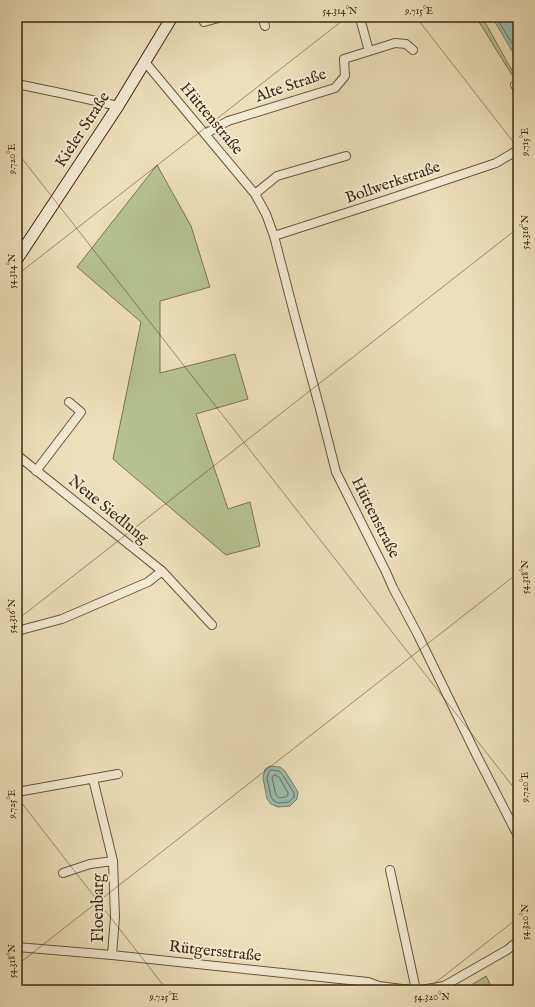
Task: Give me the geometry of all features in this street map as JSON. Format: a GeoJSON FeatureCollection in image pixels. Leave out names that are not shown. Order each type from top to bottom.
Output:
{"type":"FeatureCollection","features":[{"type":"Feature","properties":{"kind":"main road","name":"Kieler Straße"},"geometry":{"type":"LineString","coordinates":[[17,259],[118,106],[172,17]]}},
{"type":"Feature","properties":{"kind":"street"},"geometry":{"type":"LineString","coordinates":[[202,17],[204,22],[222,17]]}},
{"type":"Feature","properties":{"kind":"street"},"geometry":{"type":"LineString","coordinates":[[262,17],[265,26]]}},
{"type":"Feature","properties":{"kind":"street"},"geometry":{"type":"LineString","coordinates":[[361,22],[369,51]]}},
{"type":"Feature","properties":{"kind":"street","name":"Alte Straße"},"geometry":{"type":"LineString","coordinates":[[205,134],[228,121],[335,88],[344,76],[344,59],[395,43],[406,44],[413,50]]}},
{"type":"Feature","properties":{"kind":"street","name":"Hüttenstraße"},"geometry":{"type":"LineString","coordinates":[[145,62],[255,194],[266,214],[274,236],[336,472],[518,836]]}},
{"type":"Feature","properties":{"kind":"street"},"geometry":{"type":"LineString","coordinates":[[17,84],[118,106]]}},
{"type":"Feature","properties":{"kind":"street","name":"Bollwerkstraße"},"geometry":{"type":"LineString","coordinates":[[274,236],[496,163],[518,150]]}},
{"type":"Feature","properties":{"kind":"street"},"geometry":{"type":"LineString","coordinates":[[255,194],[277,176],[346,156]]}},
{"type":"Feature","properties":{"kind":"street"},"geometry":{"type":"LineString","coordinates":[[36,471],[81,412],[69,402]]}},
{"type":"Feature","properties":{"kind":"street","name":"Neue Siedlung"},"geometry":{"type":"LineString","coordinates":[[17,455],[162,571],[212,625]]}},
{"type":"Feature","properties":{"kind":"street"},"geometry":{"type":"LineString","coordinates":[[17,631],[62,619],[148,582],[162,571]]}},
{"type":"Feature","properties":{"kind":"street"},"geometry":{"type":"LineString","coordinates":[[17,792],[118,774]]}},
{"type":"Feature","properties":{"kind":"street","name":"Floenbarg"},"geometry":{"type":"LineString","coordinates":[[93,779],[113,861],[115,918],[112,955]]}},
{"type":"Feature","properties":{"kind":"street","name":"Floenbarg"},"geometry":{"type":"LineString","coordinates":[[63,872],[90,864],[113,861]]}},
{"type":"Feature","properties":{"kind":"street"},"geometry":{"type":"LineString","coordinates":[[390,870],[416,990]]}},
{"type":"Feature","properties":{"kind":"street"},"geometry":{"type":"LineString","coordinates":[[421,990],[444,986],[508,950],[518,941]]}},
{"type":"Feature","properties":{"kind":"street","name":"Rütgersstraße"},"geometry":{"type":"LineString","coordinates":[[17,947],[112,955],[368,982],[379,986],[410,990]]}},
{"type":"Feature","properties":{"kind":"shaded area"},"geometry":{"type":"Polygon","coordinates":[[[476,17],[482,17],[514,74],[512,75],[476,17]]]}},
{"type":"Feature","properties":{"kind":"shaded area"},"geometry":{"type":"Polygon","coordinates":[[[157,165],[191,226],[210,287],[160,301],[160,373],[235,354],[248,399],[196,414],[228,509],[250,502],[260,546],[226,555],[113,459],[141,322],[77,267],[157,165]]]}},
{"type":"Feature","properties":{"kind":"shaded area"},"geometry":{"type":"Polygon","coordinates":[[[486,976],[493,990],[463,990],[486,976]]]}},
{"type":"Feature","properties":{"kind":"water"},"geometry":{"type":"Polygon","coordinates":[[[492,17],[518,17],[518,61],[492,17]]]}},
{"type":"Feature","properties":{"kind":"water"},"geometry":{"type":"Polygon","coordinates":[[[270,766],[280,767],[285,771],[298,792],[297,799],[290,806],[278,807],[271,804],[267,799],[263,778],[265,769],[270,766]]]}}]}
